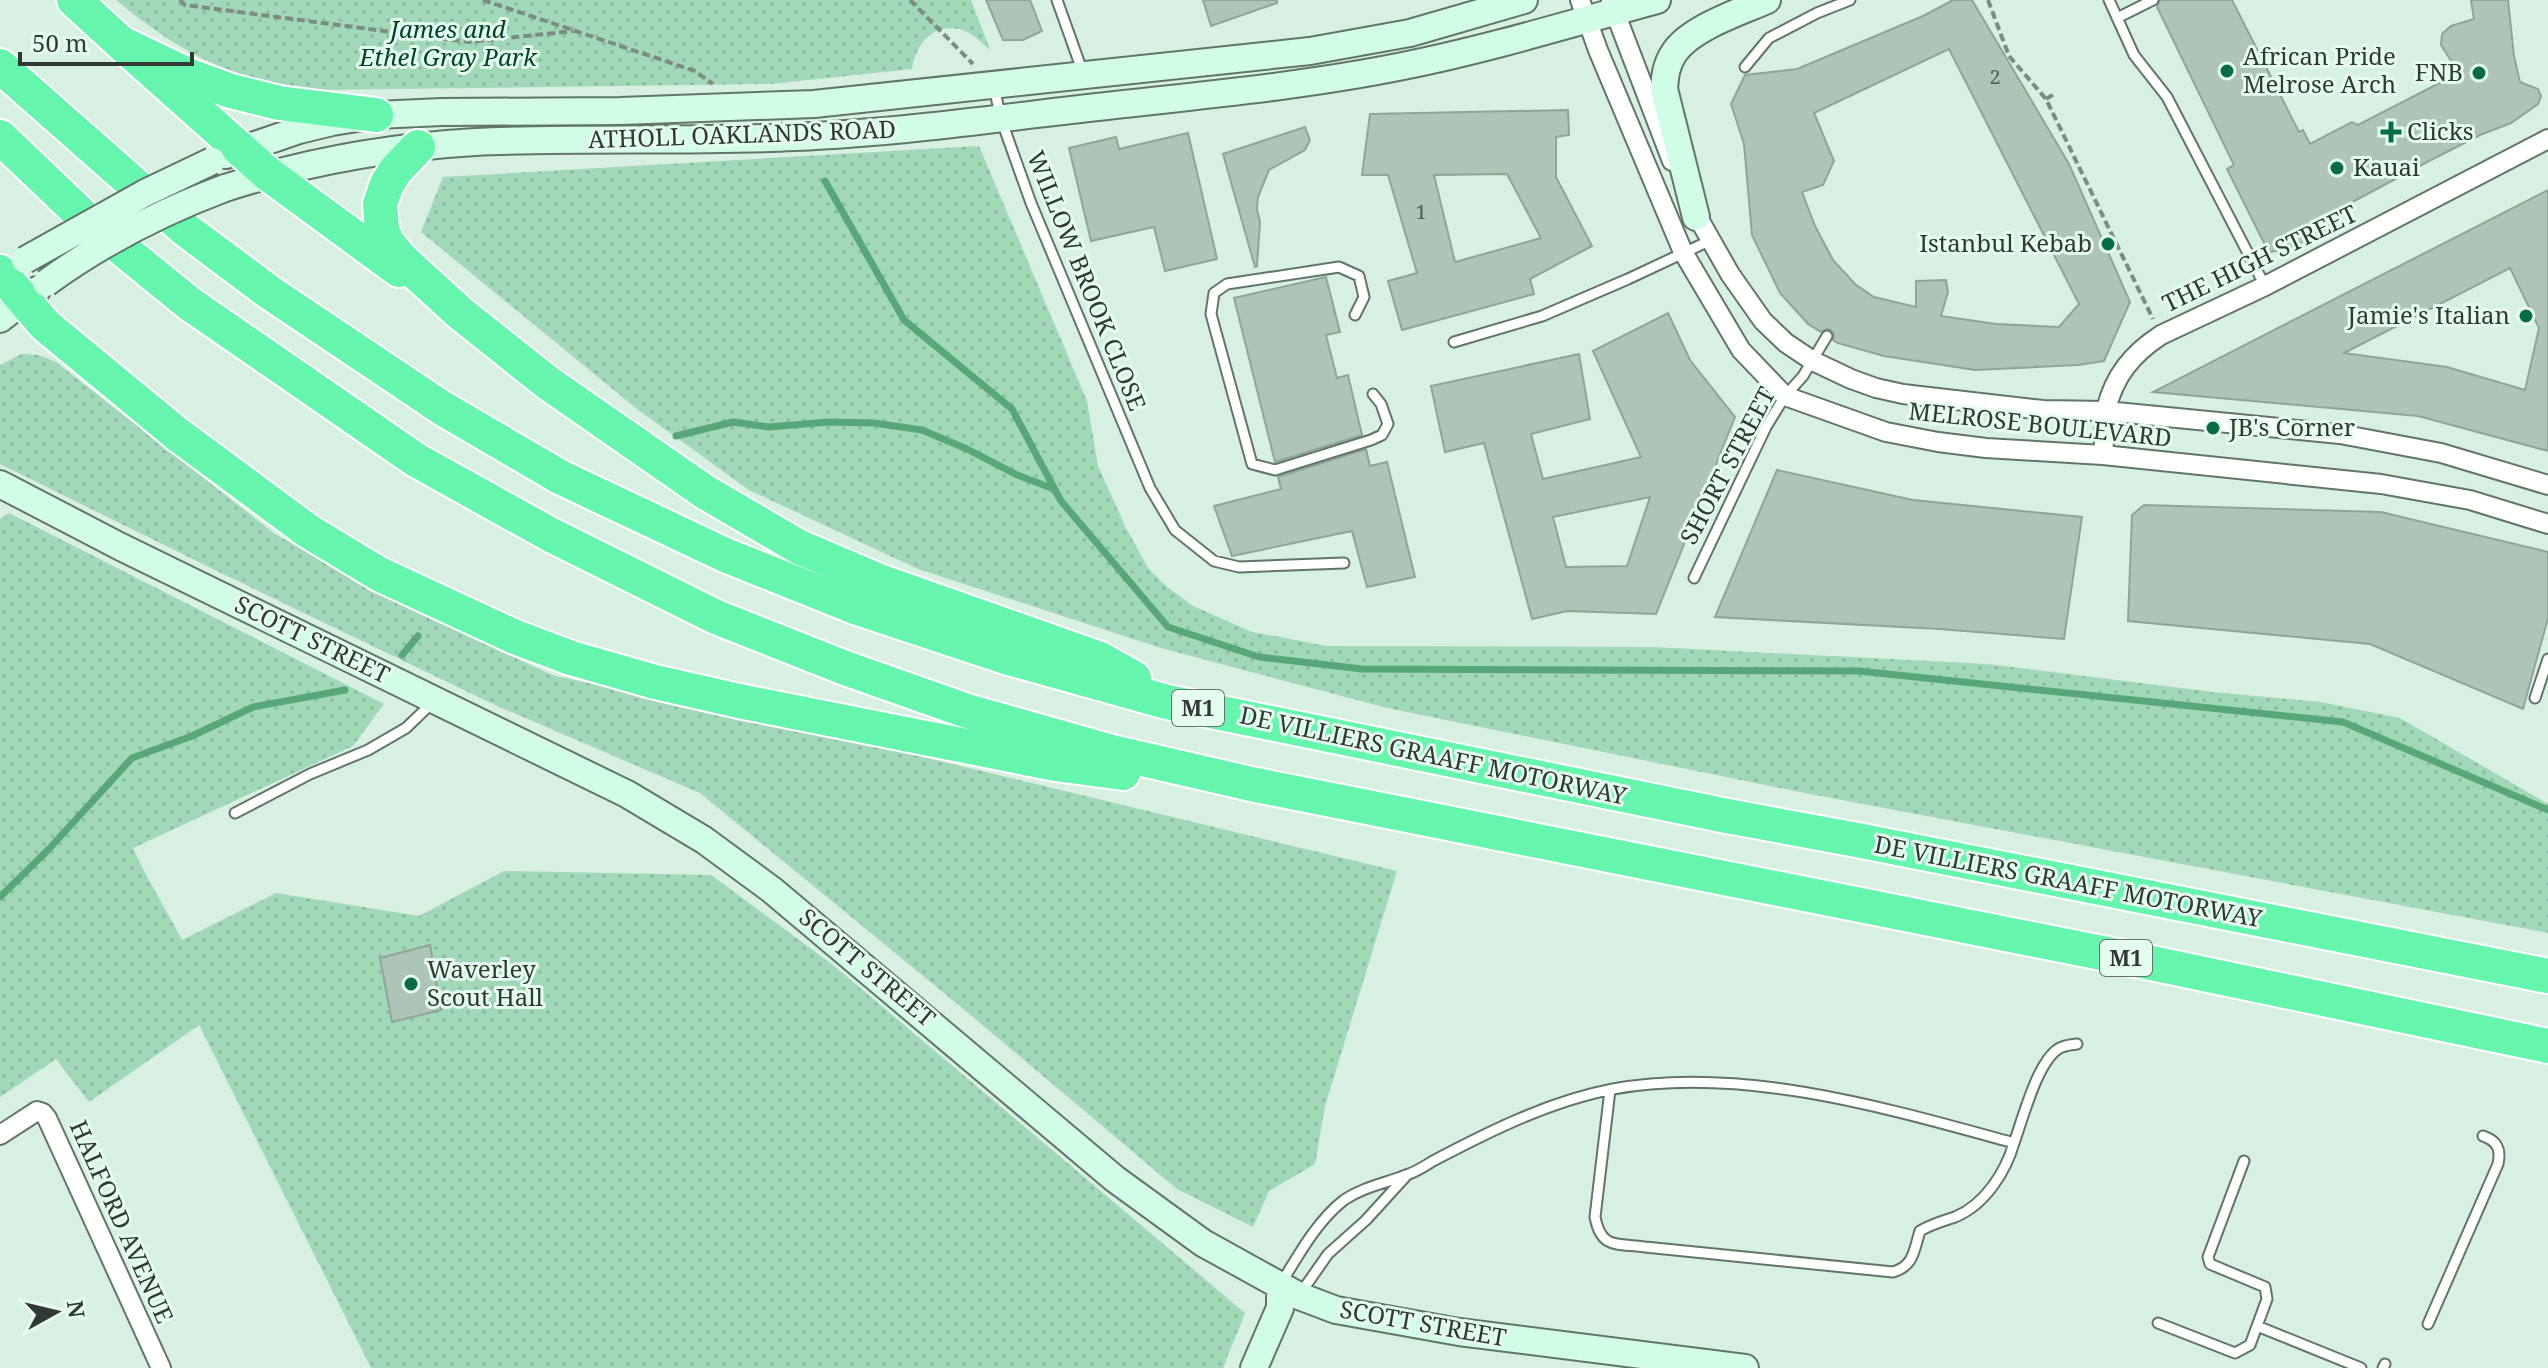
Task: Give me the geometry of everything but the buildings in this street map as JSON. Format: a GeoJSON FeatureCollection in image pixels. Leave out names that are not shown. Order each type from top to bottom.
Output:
{"type":"FeatureCollection","features":[{"type":"Feature","properties":{"kind":"highway"},"geometry":{"type":"LineString","coordinates":[[74,0],[121,43],[226,155],[268,174],[460,313],[548,383],[705,492],[799,547],[879,581],[1100,659],[1167,702]]}},
{"type":"Feature","properties":{"kind":"highway"},"geometry":{"type":"LineString","coordinates":[[121,43],[192,77],[231,91],[279,103],[376,115]]}},
{"type":"Feature","properties":{"kind":"highway","name":"DE VILLIERS GRAAFF MOTORWAY"},"geometry":{"type":"LineString","coordinates":[[0,66],[186,230],[269,292],[442,408],[560,477],[725,555],[855,607],[1009,658],[1167,702],[1727,816],[2548,976]]}},
{"type":"Feature","properties":{"kind":"highway","name":"M1"},"geometry":{"type":"LineString","coordinates":[[0,137],[89,222],[190,304],[416,460],[551,535],[716,617],[845,668],[967,711],[1112,752],[1251,784],[2126,958],[2548,1046]]}},
{"type":"Feature","properties":{"kind":"highway"},"geometry":{"type":"LineString","coordinates":[[418,147],[387,184],[380,204],[382,229],[387,242],[401,259],[460,313]]}},
{"type":"Feature","properties":{"kind":"highway"},"geometry":{"type":"LineString","coordinates":[[7,270],[23,301],[45,325],[177,434],[308,531],[379,574],[515,637],[571,658],[655,682],[739,701],[1056,764],[1137,775],[1251,784]]}},
{"type":"Feature","properties":{"kind":"street","name":"ATHOLL OAKLANDS ROAD"},"geometry":{"type":"LineString","coordinates":[[7,270],[145,193],[226,155],[332,122],[376,115],[814,104],[994,86],[1339,46],[1410,33],[1524,0]]}},
{"type":"Feature","properties":{"kind":"street","name":"ATHOLL OAKLANDS ROAD"},"geometry":{"type":"LineString","coordinates":[[23,301],[74,263],[185,203],[268,174],[380,152],[490,142],[794,137],[1001,119],[1264,87],[1403,66],[1583,10],[1657,0]]}},
{"type":"Feature","properties":{"kind":"street"},"geometry":{"type":"LineString","coordinates":[[1696,217],[1664,89],[1665,72],[1681,44],[1708,27],[1767,0]]}},
{"type":"Feature","properties":{"kind":"street","name":"MELROSE BOULEVARD"},"geometry":{"type":"LineString","coordinates":[[1612,6],[1696,217],[1763,321],[1808,368],[1903,394],[2043,410],[2106,411],[2340,434],[2441,453],[2548,485]]}},
{"type":"Feature","properties":{"kind":"street","name":"MELROSE BOULEVARD"},"geometry":{"type":"LineString","coordinates":[[1583,10],[1683,252],[1741,350],[1785,396],[1886,432],[1938,442],[2103,455],[2381,484],[2470,500],[2548,524]]}},
{"type":"Feature","properties":{"kind":"street","name":"THE HIGH STREET"},"geometry":{"type":"LineString","coordinates":[[2103,455],[2106,411],[2121,373],[2135,354],[2161,335],[2265,286],[2548,139]]}},
{"type":"Feature","properties":{"kind":"street","name":"SCOTT STREET"},"geometry":{"type":"LineString","coordinates":[[0,484],[121,547],[627,794],[704,840],[829,936],[1115,1179],[1203,1243],[1286,1296],[1336,1310],[1459,1332],[1745,1368]]}},
{"type":"Feature","properties":{"kind":"street","name":"HALFORD AVENUE"},"geometry":{"type":"LineString","coordinates":[[0,1135],[37,1111],[47,1118],[161,1368]]}},
{"type":"Feature","properties":{"kind":"street"},"geometry":{"type":"LineString","coordinates":[[1254,1368],[1286,1296]]}},
{"type":"Feature","properties":{"kind":"lane"},"geometry":{"type":"LineString","coordinates":[[1057,0],[1085,76]]}},
{"type":"Feature","properties":{"kind":"lane"},"geometry":{"type":"LineString","coordinates":[[1745,67],[1769,38],[1850,0]]}},
{"type":"Feature","properties":{"kind":"lane"},"geometry":{"type":"LineString","coordinates":[[2109,0],[2134,55],[2167,97],[2265,286]]}},
{"type":"Feature","properties":{"kind":"lane"},"geometry":{"type":"LineString","coordinates":[[2117,18],[2153,0]]}},
{"type":"Feature","properties":{"kind":"lane","name":"WILLOW BROOK CLOSE"},"geometry":{"type":"LineString","coordinates":[[994,86],[1001,119],[1031,203],[1150,488],[1175,530],[1214,561],[1239,567],[1344,563]]}},
{"type":"Feature","properties":{"kind":"lane"},"geometry":{"type":"LineString","coordinates":[[1454,342],[1542,316],[1709,241]]}},
{"type":"Feature","properties":{"kind":"lane"},"geometry":{"type":"LineString","coordinates":[[1355,315],[1364,297],[1359,276],[1339,267],[1227,284],[1214,293],[1211,314],[1252,464],[1275,470],[1382,435],[1388,424],[1381,404],[1373,394]]}},
{"type":"Feature","properties":{"kind":"lane","name":"SHORT STREET"},"geometry":{"type":"LineString","coordinates":[[1694,578],[1766,427],[1827,336]]}},
{"type":"Feature","properties":{"kind":"lane"},"geometry":{"type":"LineString","coordinates":[[2535,698],[2548,659]]}},
{"type":"Feature","properties":{"kind":"lane"},"geometry":{"type":"LineString","coordinates":[[235,813],[310,774],[368,750],[406,728],[436,699]]}},
{"type":"Feature","properties":{"kind":"lane"},"geometry":{"type":"LineString","coordinates":[[1610,1090],[1595,1217],[1602,1238],[1645,1247],[1893,1272],[1904,1269],[1910,1263],[1920,1231],[1958,1216],[1979,1201],[2009,1159],[2048,1060],[2065,1045],[2077,1044]]}},
{"type":"Feature","properties":{"kind":"lane"},"geometry":{"type":"LineString","coordinates":[[1286,1296],[1314,1232],[1345,1200],[1387,1180],[1407,1175],[1522,1117],[1610,1090],[1657,1084],[1745,1083],[1925,1118],[2014,1143]]}},
{"type":"Feature","properties":{"kind":"lane"},"geometry":{"type":"LineString","coordinates":[[2428,1324],[2498,1164],[2499,1148],[2490,1138],[2483,1136]]}},
{"type":"Feature","properties":{"kind":"lane"},"geometry":{"type":"LineString","coordinates":[[2158,1323],[2235,1353],[2250,1345],[2267,1299],[2265,1287],[2210,1264],[2208,1257],[2244,1161]]}},
{"type":"Feature","properties":{"kind":"lane"},"geometry":{"type":"LineString","coordinates":[[1286,1296],[1366,1220],[1407,1175]]}},
{"type":"Feature","properties":{"kind":"lane"},"geometry":{"type":"LineString","coordinates":[[2257,1326],[2361,1368]]}},
{"type":"Feature","properties":{"kind":"path"},"geometry":{"type":"LineString","coordinates":[[180,0],[185,5],[469,42],[573,31]]}},
{"type":"Feature","properties":{"kind":"path"},"geometry":{"type":"LineString","coordinates":[[483,0],[695,71],[743,106]]}},
{"type":"Feature","properties":{"kind":"path"},"geometry":{"type":"LineString","coordinates":[[1988,0],[2009,56],[2046,99],[2161,335]]}},
{"type":"Feature","properties":{"kind":"path"},"geometry":{"type":"LineString","coordinates":[[912,1],[994,86]]}},
{"type":"Feature","properties":{"kind":"path"},"geometry":{"type":"LineString","coordinates":[[2046,99],[2056,93]]}},
{"type":"Feature","properties":{"kind":"green space","name":"James and Ethel Gray Park"},"geometry":{"type":"Polygon","coordinates":[[[116,0],[971,0],[990,50],[967,32],[949,28],[926,38],[917,52],[912,69],[771,84],[319,90],[257,79],[218,66],[165,37],[116,0]]]}},
{"type":"Feature","properties":{"kind":"green space"},"geometry":{"type":"Polygon","coordinates":[[[979,146],[1087,401],[1098,466],[1126,528],[1148,568],[1193,606],[1252,632],[1327,646],[1653,647],[1988,664],[2320,702],[2400,718],[2548,804],[2548,933],[1810,794],[1387,708],[1161,648],[918,569],[749,490],[637,409],[421,232],[443,177],[979,146]]]}},
{"type":"Feature","properties":{"kind":"green space"},"geometry":{"type":"Polygon","coordinates":[[[22,354],[38,355],[56,362],[275,534],[406,607],[552,675],[890,749],[1397,871],[1325,1106],[1315,1164],[1269,1191],[1253,1227],[1177,1189],[700,793],[495,705],[0,464],[0,365],[22,354]]]}},
{"type":"Feature","properties":{"kind":"green space"},"geometry":{"type":"Polygon","coordinates":[[[9,513],[384,704],[353,746],[133,848],[182,940],[276,893],[419,916],[504,871],[711,875],[833,965],[1245,1313],[1223,1368],[371,1368],[199,1025],[89,1102],[56,1059],[0,1097],[0,519],[9,513]]]}},
{"type":"Feature","properties":{"kind":"waterway"},"geometry":{"type":"LineString","coordinates":[[825,181],[904,320],[1012,409],[1061,501],[1168,627],[1259,657],[1362,669],[1859,671],[2343,722],[2548,810]]}},
{"type":"Feature","properties":{"kind":"waterway"},"geometry":{"type":"LineString","coordinates":[[676,436],[733,422],[769,427],[829,422],[874,423],[922,430],[1054,489]]}},
{"type":"Feature","properties":{"kind":"waterway"},"geometry":{"type":"LineString","coordinates":[[402,655],[418,636]]}},
{"type":"Feature","properties":{"kind":"waterway"},"geometry":{"type":"LineString","coordinates":[[0,897],[48,850],[132,758],[192,736],[253,707],[345,690]]}},
{"type":"Feature","properties":{"kind":"place","name":"African Pride Melrose Arch"},"geometry":{"type":"Point","coordinates":[2227,71]}},
{"type":"Feature","properties":{"kind":"place","name":"FNB"},"geometry":{"type":"Point","coordinates":[2479,73]}},
{"type":"Feature","properties":{"kind":"place","name":"Clicks"},"geometry":{"type":"Point","coordinates":[2391,132]}},
{"type":"Feature","properties":{"kind":"place","name":"Kauai"},"geometry":{"type":"Point","coordinates":[2337,168]}},
{"type":"Feature","properties":{"kind":"place","name":"Istanbul Kebab"},"geometry":{"type":"Point","coordinates":[2108,244]}},
{"type":"Feature","properties":{"kind":"place","name":"Jamie's Italian"},"geometry":{"type":"Point","coordinates":[2526,316]}},
{"type":"Feature","properties":{"kind":"place","name":"JB's Corner"},"geometry":{"type":"Point","coordinates":[2213,428]}},
{"type":"Feature","properties":{"kind":"place","name":"Waverley Scout Hall"},"geometry":{"type":"Point","coordinates":[411,984]}}]}
